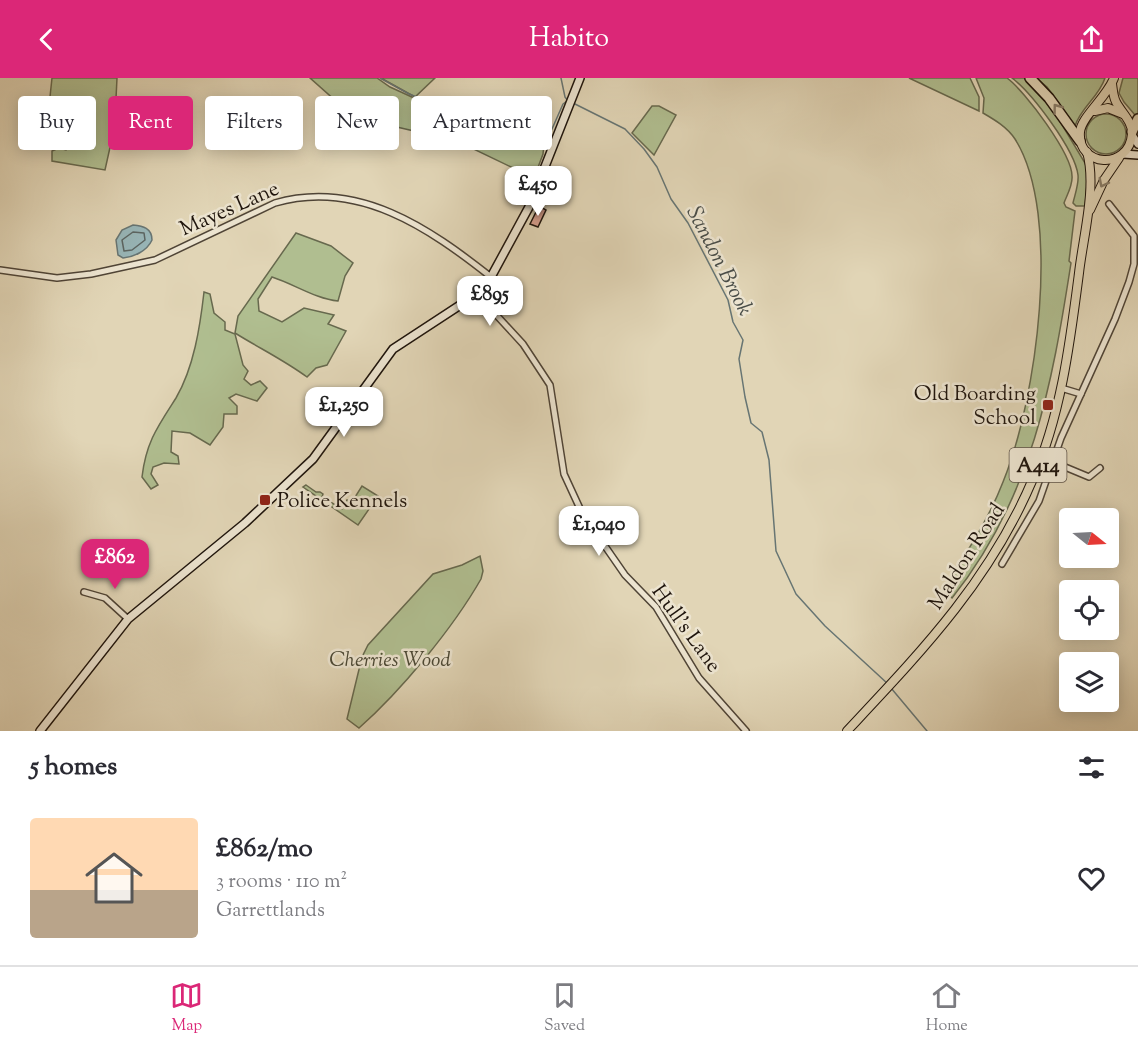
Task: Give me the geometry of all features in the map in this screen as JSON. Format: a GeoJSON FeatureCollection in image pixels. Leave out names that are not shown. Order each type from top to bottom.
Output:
{"type":"FeatureCollection","features":[{"type":"Feature","properties":{"kind":"highway"},"geometry":{"type":"LineString","coordinates":[[1030,78],[1049,98],[1080,141]]}},
{"type":"Feature","properties":{"kind":"highway"},"geometry":{"type":"LineString","coordinates":[[1132,133],[1138,119]]}},
{"type":"Feature","properties":{"kind":"main road"},"geometry":{"type":"LineString","coordinates":[[1113,81],[1114,97],[1132,133],[1121,155],[1102,160],[1087,152],[1080,141],[1082,125],[1113,81]]}},
{"type":"Feature","properties":{"kind":"main road"},"geometry":{"type":"LineString","coordinates":[[1093,111],[1108,108],[1124,115]]}},
{"type":"Feature","properties":{"kind":"main road","name":"Maldon Road"},"geometry":{"type":"LineString","coordinates":[[847,731],[925,648],[962,602],[999,546],[1032,481],[1070,346],[1089,212],[1091,165],[1087,152]]}},
{"type":"Feature","properties":{"kind":"main road","name":"Maldon Road"},"geometry":{"type":"LineString","coordinates":[[1089,212],[1104,180],[1121,155]]}},
{"type":"Feature","properties":{"kind":"street"},"geometry":{"type":"LineString","coordinates":[[40,731],[128,619],[245,523],[312,459],[393,349],[477,294],[490,277],[529,207],[580,78]]}},
{"type":"Feature","properties":{"kind":"street"},"geometry":{"type":"LineString","coordinates":[[1132,133],[1138,144]]}},
{"type":"Feature","properties":{"kind":"street"},"geometry":{"type":"LineString","coordinates":[[1121,155],[1138,155]]}},
{"type":"Feature","properties":{"kind":"street","name":"Mayes Lane"},"geometry":{"type":"LineString","coordinates":[[0,270],[57,278],[91,274],[154,260],[275,203],[294,198],[330,196],[368,205],[423,227],[444,240],[490,277]]}},
{"type":"Feature","properties":{"kind":"street","name":"Maldon Road"},"geometry":{"type":"LineString","coordinates":[[1002,564],[1030,521],[1081,394],[1115,318],[1134,264],[1134,236],[1109,204]]}},
{"type":"Feature","properties":{"kind":"street","name":"Hull's Lane"},"geometry":{"type":"LineString","coordinates":[[477,294],[523,344],[550,385],[564,474],[582,513],[625,575],[656,607],[699,678],[725,704],[746,731]]}},
{"type":"Feature","properties":{"kind":"street"},"geometry":{"type":"LineString","coordinates":[[1060,388],[1081,394]]}},
{"type":"Feature","properties":{"kind":"street"},"geometry":{"type":"LineString","coordinates":[[1053,462],[1089,477],[1100,468]]}},
{"type":"Feature","properties":{"kind":"street"},"geometry":{"type":"LineString","coordinates":[[84,592],[105,598],[128,619]]}},
{"type":"Feature","properties":{"kind":"green space"},"geometry":{"type":"Polygon","coordinates":[[[52,78],[117,78],[116,96],[108,96],[109,150],[105,170],[52,161],[52,151],[54,150],[96,150],[96,96],[50,96],[52,78]]]}},
{"type":"Feature","properties":{"kind":"green space"},"geometry":{"type":"Polygon","coordinates":[[[310,78],[377,78],[411,97],[411,130],[399,128],[399,96],[330,96],[310,78]]]}},
{"type":"Feature","properties":{"kind":"green space"},"geometry":{"type":"Polygon","coordinates":[[[381,78],[435,78],[416,96],[381,78]]]}},
{"type":"Feature","properties":{"kind":"green space"},"geometry":{"type":"Polygon","coordinates":[[[909,78],[970,78],[979,97],[979,111],[909,78]]]}},
{"type":"Feature","properties":{"kind":"green space"},"geometry":{"type":"Polygon","coordinates":[[[976,78],[1007,78],[1035,109],[1056,139],[1070,166],[1072,183],[1064,203],[1066,207],[1075,211],[1069,261],[1071,263],[1056,353],[1034,439],[1020,480],[1002,521],[979,560],[952,598],[943,589],[990,510],[1015,447],[1026,405],[1039,309],[1041,260],[1038,213],[1030,172],[1012,135],[983,113],[984,98],[976,78]]]}},
{"type":"Feature","properties":{"kind":"green space"},"geometry":{"type":"Polygon","coordinates":[[[1012,78],[1024,78],[1049,103],[1085,163],[1088,172],[1085,206],[1076,206],[1073,203],[1078,175],[1069,151],[1041,109],[1012,78]]]}},
{"type":"Feature","properties":{"kind":"green space"},"geometry":{"type":"Polygon","coordinates":[[[1036,78],[1105,78],[1099,91],[1081,113],[1075,126],[1047,87],[1036,78]]]}},
{"type":"Feature","properties":{"kind":"green space"},"geometry":{"type":"Polygon","coordinates":[[[1123,78],[1138,78],[1138,113],[1135,115],[1119,93],[1123,78]]]}},
{"type":"Feature","properties":{"kind":"green space"},"geometry":{"type":"Polygon","coordinates":[[[652,106],[659,106],[676,115],[654,155],[632,133],[652,106]]]}},
{"type":"Feature","properties":{"kind":"green space"},"geometry":{"type":"Polygon","coordinates":[[[1106,114],[1120,120],[1126,134],[1120,148],[1106,154],[1092,148],[1086,134],[1092,120],[1106,114]]]}},
{"type":"Feature","properties":{"kind":"green space"},"geometry":{"type":"Polygon","coordinates":[[[476,150],[543,150],[534,178],[476,150]]]}},
{"type":"Feature","properties":{"kind":"green space"},"geometry":{"type":"Polygon","coordinates":[[[296,233],[331,246],[353,263],[345,276],[338,301],[272,277],[258,299],[259,311],[282,322],[304,308],[334,315],[328,324],[346,331],[327,365],[316,368],[307,377],[235,333],[238,316],[296,233]]]}},
{"type":"Feature","properties":{"kind":"green space"},"geometry":{"type":"Polygon","coordinates":[[[204,292],[210,294],[214,313],[225,322],[225,330],[235,334],[243,365],[248,371],[244,379],[251,385],[260,381],[267,388],[257,401],[236,394],[229,398],[237,406],[237,414],[224,414],[223,427],[210,445],[190,433],[172,431],[171,452],[178,456],[179,464],[164,463],[153,467],[151,474],[158,485],[151,489],[142,477],[146,454],[154,435],[182,386],[192,360],[204,292]]]}},
{"type":"Feature","properties":{"kind":"green space"},"geometry":{"type":"Polygon","coordinates":[[[306,485],[323,494],[322,497],[342,509],[347,500],[352,502],[362,486],[378,496],[358,525],[303,487],[306,485]]]}},
{"type":"Feature","properties":{"kind":"green space","name":"Cherries Wood"},"geometry":{"type":"Polygon","coordinates":[[[480,556],[483,571],[481,579],[456,618],[425,658],[392,696],[359,728],[347,719],[362,657],[368,645],[433,574],[462,565],[480,556]]]}},
{"type":"Feature","properties":{"kind":"water"},"geometry":{"type":"Polygon","coordinates":[[[133,225],[149,230],[152,240],[140,253],[123,258],[118,255],[116,240],[122,230],[133,225]]]}},
{"type":"Feature","properties":{"kind":"building"},"geometry":{"type":"Polygon","coordinates":[[[539,206],[546,210],[538,227],[530,224],[539,206]]]}},
{"type":"Feature","properties":{"kind":"waterway"},"geometry":{"type":"LineString","coordinates":[[380,78],[409,94],[451,110],[476,104],[503,121],[505,132],[522,142],[540,144],[548,138],[563,104],[567,101]]}},
{"type":"Feature","properties":{"kind":"waterway","name":"Sandon Brook"},"geometry":{"type":"LineString","coordinates":[[561,78],[568,101]]}},
{"type":"Feature","properties":{"kind":"waterway","name":"Sandon Brook"},"geometry":{"type":"LineString","coordinates":[[573,103],[625,129],[657,167],[671,199],[688,223],[728,300],[733,322],[743,340],[739,359],[745,397],[751,423],[762,432],[769,460],[776,551],[796,594],[825,626],[888,684]]}},
{"type":"Feature","properties":{"kind":"waterway","name":"Sandon Brook"},"geometry":{"type":"LineString","coordinates":[[891,688],[927,731]]}},
{"type":"Feature","properties":{"kind":"place","name":"Old Boarding School"},"geometry":{"type":"Point","coordinates":[1048,405]}},
{"type":"Feature","properties":{"kind":"place","name":"Police Kennels"},"geometry":{"type":"Point","coordinates":[265,500]}}]}
